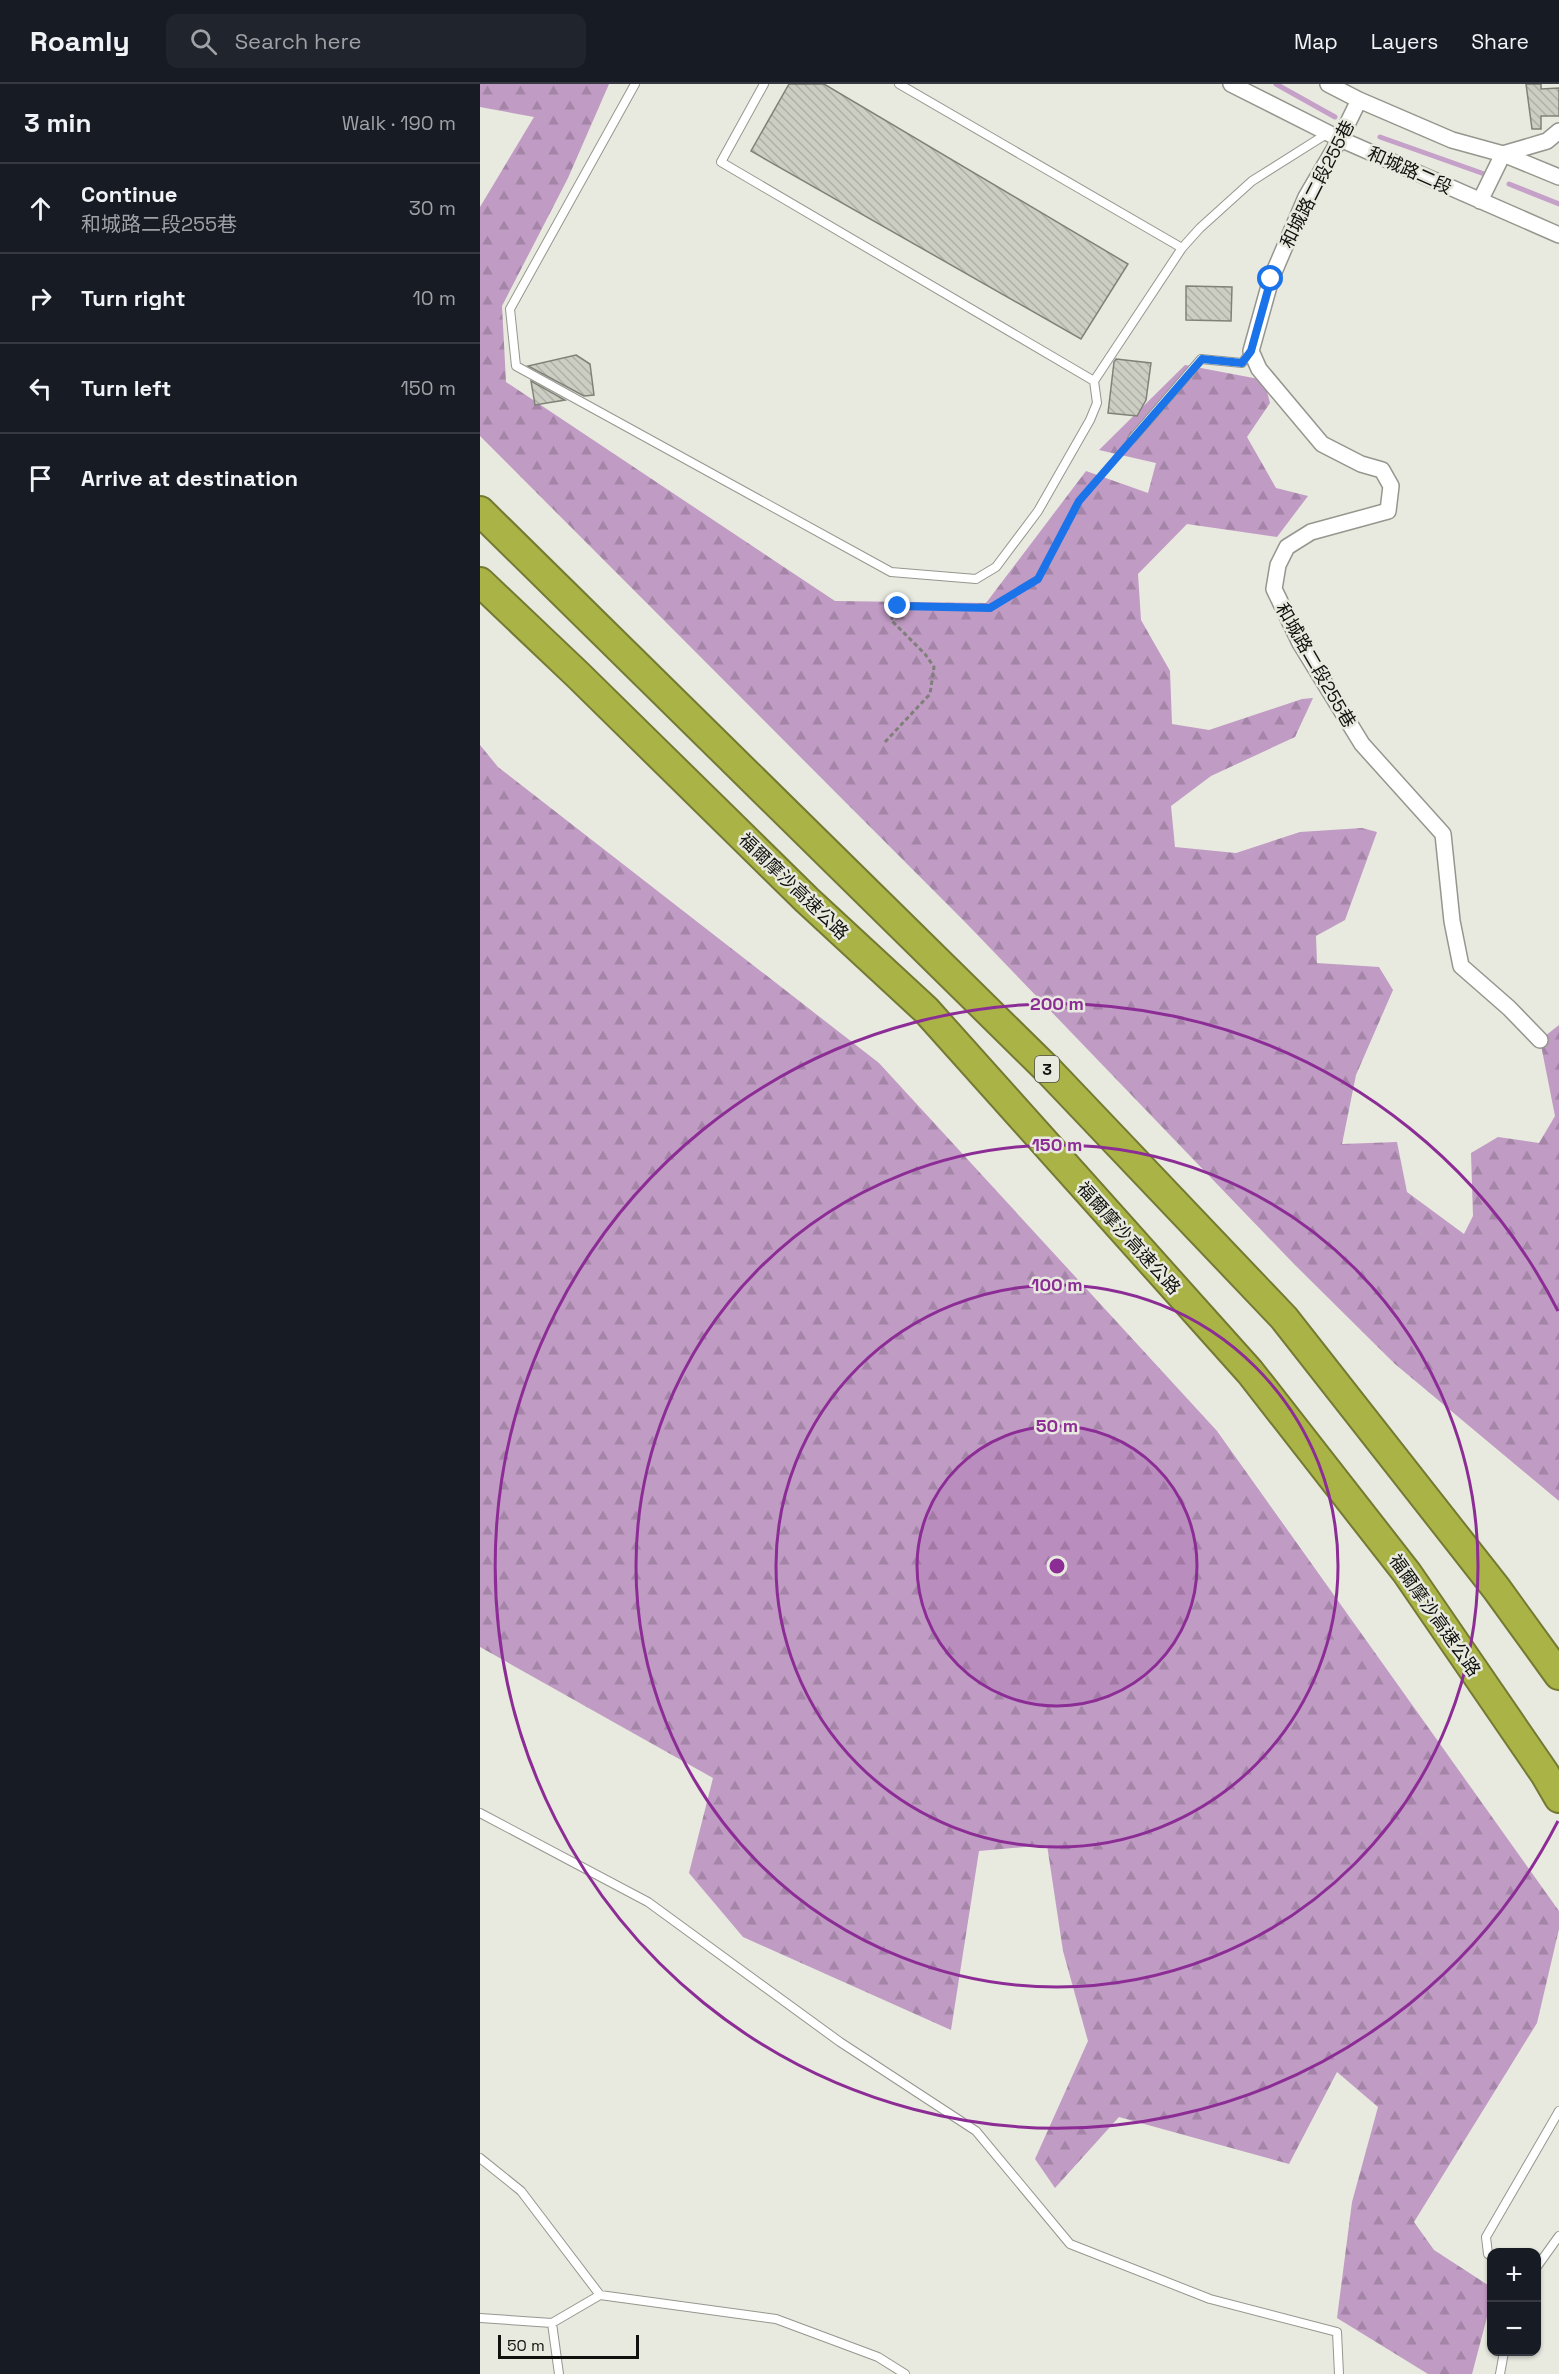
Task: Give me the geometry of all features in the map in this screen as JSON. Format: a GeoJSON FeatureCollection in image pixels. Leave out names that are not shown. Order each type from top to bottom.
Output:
{"type":"FeatureCollection","features":[{"type":"Feature","properties":{"kind":"highway","name":"3"},"geometry":{"type":"LineString","coordinates":[[480,511],[1049,1071],[1284,1318],[1496,1588],[1559,1676]]}},
{"type":"Feature","properties":{"kind":"highway","name":"福爾摩沙高速公路"},"geometry":{"type":"LineString","coordinates":[[480,582],[807,900],[926,1010],[1250,1372],[1407,1573],[1545,1774],[1559,1798]]}},
{"type":"Feature","properties":{"kind":"street","name":"和城路二段"},"geometry":{"type":"LineString","coordinates":[[1231,84],[1334,136],[1559,236]]}},
{"type":"Feature","properties":{"kind":"street"},"geometry":{"type":"LineString","coordinates":[[1328,84],[1359,100],[1452,140],[1503,154],[1559,177]]}},
{"type":"Feature","properties":{"kind":"street","name":"和城路二段255巷"},"geometry":{"type":"LineString","coordinates":[[1359,100],[1334,136],[1306,197],[1271,279],[1251,351],[1259,369],[1322,444],[1361,464],[1382,470],[1391,486],[1388,512],[1311,532],[1287,547],[1278,565],[1274,589],[1300,643],[1362,744],[1443,834],[1452,921],[1461,966],[1509,1008],[1540,1040]]}},
{"type":"Feature","properties":{"kind":"street"},"geometry":{"type":"LineString","coordinates":[[1479,201],[1503,154],[1547,141],[1559,131]]}},
{"type":"Feature","properties":{"kind":"lane"},"geometry":{"type":"LineString","coordinates":[[635,84],[510,309],[516,366],[891,572],[976,579],[996,567],[1038,511],[1090,420],[1097,403],[1094,381],[1182,248],[1200,228],[1252,181],[1334,136]]}},
{"type":"Feature","properties":{"kind":"lane"},"geometry":{"type":"LineString","coordinates":[[764,84],[721,162],[1094,381]]}},
{"type":"Feature","properties":{"kind":"lane"},"geometry":{"type":"LineString","coordinates":[[899,84],[1182,248]]}},
{"type":"Feature","properties":{"kind":"lane"},"geometry":{"type":"LineString","coordinates":[[1133,438],[1202,359],[1242,363],[1251,351]]}},
{"type":"Feature","properties":{"kind":"lane"},"geometry":{"type":"LineString","coordinates":[[480,1813],[648,1902],[840,2042],[976,2131],[1070,2244],[1210,2299],[1337,2332],[1339,2374]]}},
{"type":"Feature","properties":{"kind":"lane"},"geometry":{"type":"LineString","coordinates":[[1487,2248],[1486,2236],[1559,2111]]}},
{"type":"Feature","properties":{"kind":"lane"},"geometry":{"type":"LineString","coordinates":[[480,2158],[521,2191],[600,2295]]}},
{"type":"Feature","properties":{"kind":"lane"},"geometry":{"type":"LineString","coordinates":[[1541,2261],[1559,2236]]}},
{"type":"Feature","properties":{"kind":"lane"},"geometry":{"type":"LineString","coordinates":[[480,2318],[552,2323],[600,2295],[776,2319],[878,2357],[905,2374]]}},
{"type":"Feature","properties":{"kind":"lane"},"geometry":{"type":"LineString","coordinates":[[552,2323],[559,2374]]}},
{"type":"Feature","properties":{"kind":"lane"},"geometry":{"type":"LineString","coordinates":[[1500,2374],[1503,2356]]}},
{"type":"Feature","properties":{"kind":"path"},"geometry":{"type":"LineString","coordinates":[[885,742],[930,694],[934,667],[925,654],[891,620],[898,606],[990,608],[1038,579],[1079,501],[1133,438]]}},
{"type":"Feature","properties":{"kind":"green space"},"geometry":{"type":"Polygon","coordinates":[[[480,84],[609,84],[568,178],[502,306],[506,382],[835,601],[986,603],[1086,471],[1148,493],[1156,463],[1099,450],[1185,365],[1264,380],[1270,403],[1247,437],[1276,488],[1308,496],[1277,537],[1187,524],[1138,574],[1141,620],[1170,671],[1172,724],[1209,730],[1302,699],[1313,698],[1295,737],[1211,776],[1171,806],[1175,847],[1236,853],[1300,832],[1362,828],[1377,832],[1345,920],[1316,936],[1317,963],[1379,967],[1393,990],[1356,1075],[1342,1144],[1397,1142],[1407,1192],[1464,1234],[1473,1216],[1471,1153],[1498,1137],[1539,1143],[1555,1116],[1540,1040],[1559,1025],[1559,1501],[1395,1364],[1294,1264],[966,923],[480,436],[480,207],[534,117],[480,107],[480,84]]]}},
{"type":"Feature","properties":{"kind":"green space"},"geometry":{"type":"Polygon","coordinates":[[[480,745],[498,767],[879,1063],[1217,1431],[1559,1911],[1559,1929],[1537,2023],[1414,2222],[1434,2250],[1487,2284],[1487,2317],[1472,2374],[1428,2374],[1337,2318],[1352,2202],[1378,2107],[1337,2072],[1289,2164],[1119,2117],[1055,2188],[1035,2159],[1088,2041],[1063,1951],[1047,1845],[979,1851],[951,2030],[743,1937],[689,1873],[713,1778],[480,1647],[480,745]]]}},
{"type":"Feature","properties":{"kind":"building"},"geometry":{"type":"Polygon","coordinates":[[[789,84],[824,84],[1128,264],[1081,339],[751,151],[789,84]]]}},
{"type":"Feature","properties":{"kind":"building"},"geometry":{"type":"Polygon","coordinates":[[[1526,84],[1541,84],[1541,89],[1559,88],[1559,116],[1541,116],[1541,129],[1532,129],[1526,84]]]}},
{"type":"Feature","properties":{"kind":"building"},"geometry":{"type":"Polygon","coordinates":[[[1186,286],[1232,287],[1231,321],[1186,320],[1186,286]]]}},
{"type":"Feature","properties":{"kind":"building"},"geometry":{"type":"Polygon","coordinates":[[[576,355],[590,364],[594,395],[584,396],[528,366],[576,355]]]}},
{"type":"Feature","properties":{"kind":"building"},"geometry":{"type":"Polygon","coordinates":[[[1116,359],[1151,363],[1146,400],[1137,416],[1108,413],[1116,359]]]}},
{"type":"Feature","properties":{"kind":"building"},"geometry":{"type":"Polygon","coordinates":[[[531,381],[565,400],[535,405],[531,381]]]}},
{"type":"Feature","properties":{"kind":"waterway"},"geometry":{"type":"LineString","coordinates":[[1276,84],[1335,117]]}},
{"type":"Feature","properties":{"kind":"waterway"},"geometry":{"type":"LineString","coordinates":[[1380,137],[1490,176]]}},
{"type":"Feature","properties":{"kind":"waterway"},"geometry":{"type":"LineString","coordinates":[[1509,184],[1559,204]]}},
{"type":"Feature","properties":{"kind":"route"},"geometry":{"type":"LineString","coordinates":[[898,606],[990,608],[1038,579],[1079,501],[1202,359],[1242,363],[1251,351],[1271,279]]}}]}
